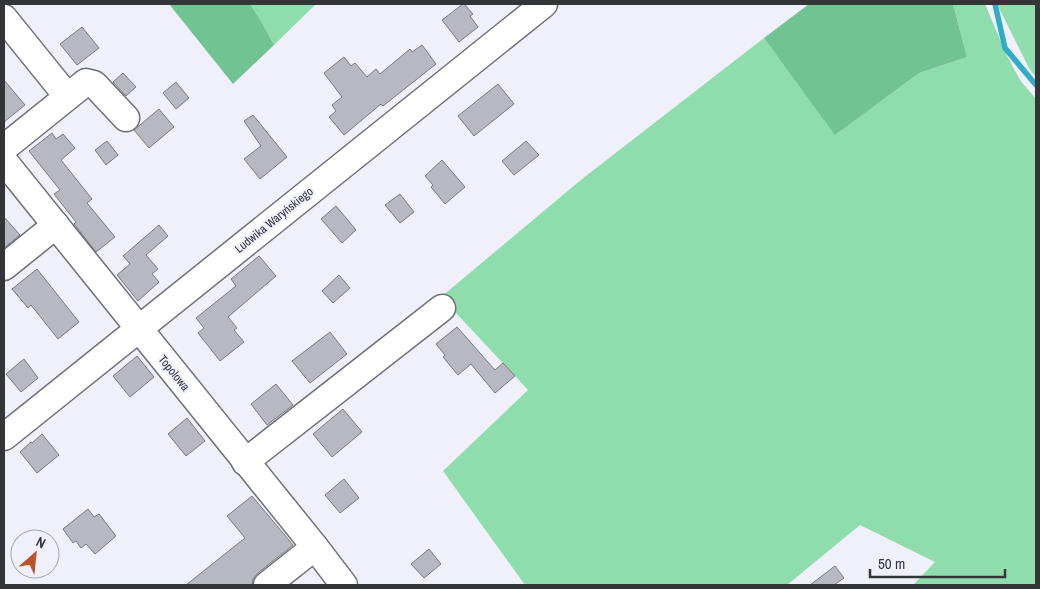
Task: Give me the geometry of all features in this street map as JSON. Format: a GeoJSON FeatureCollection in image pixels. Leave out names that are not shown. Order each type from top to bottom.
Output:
{"type":"FeatureCollection","features":[{"type":"Feature","properties":{"kind":"street","name":"Ludwika Waryńskiego"},"geometry":{"type":"LineString","coordinates":[[4,437],[544,4]]}},
{"type":"Feature","properties":{"kind":"street"},"geometry":{"type":"LineString","coordinates":[[4,18],[67,96]]}},
{"type":"Feature","properties":{"kind":"street"},"geometry":{"type":"LineString","coordinates":[[4,148],[86,82],[90,82],[97,87],[126,118]]}},
{"type":"Feature","properties":{"kind":"street","name":"Topolowa"},"geometry":{"type":"LineString","coordinates":[[4,161],[344,585]]}},
{"type":"Feature","properties":{"kind":"street"},"geometry":{"type":"LineString","coordinates":[[4,267],[56,225]]}},
{"type":"Feature","properties":{"kind":"street"},"geometry":{"type":"LineString","coordinates":[[245,462],[442,308]]}},
{"type":"Feature","properties":{"kind":"street"},"geometry":{"type":"LineString","coordinates":[[268,585],[315,547]]}},
{"type":"Feature","properties":{"kind":"green space"},"geometry":{"type":"Polygon","coordinates":[[[169,4],[250,4],[274,45],[233,84],[169,4]]]}},
{"type":"Feature","properties":{"kind":"green space"},"geometry":{"type":"Polygon","coordinates":[[[250,4],[316,4],[274,45],[250,4]]]}},
{"type":"Feature","properties":{"kind":"green space"},"geometry":{"type":"Polygon","coordinates":[[[809,4],[953,4],[967,57],[919,73],[835,135],[764,38],[809,4]]]}},
{"type":"Feature","properties":{"kind":"green space"},"geometry":{"type":"Polygon","coordinates":[[[953,4],[985,4],[1006,54],[1020,80],[1036,99],[1036,585],[913,585],[935,562],[860,525],[787,585],[525,585],[443,471],[528,390],[441,297],[582,179],[764,38],[836,134],[919,73],[967,57],[953,4]]]}},
{"type":"Feature","properties":{"kind":"green space"},"geometry":{"type":"Polygon","coordinates":[[[997,4],[1036,4],[1036,77],[1029,68],[997,4]]]}},
{"type":"Feature","properties":{"kind":"building"},"geometry":{"type":"Polygon","coordinates":[[[463,4],[473,14],[470,16],[478,27],[459,42],[442,20],[463,4]]]}},
{"type":"Feature","properties":{"kind":"building"},"geometry":{"type":"Polygon","coordinates":[[[82,27],[99,48],[77,65],[60,44],[82,27]]]}},
{"type":"Feature","properties":{"kind":"building"},"geometry":{"type":"Polygon","coordinates":[[[422,45],[436,64],[383,106],[381,104],[344,135],[329,117],[336,111],[332,105],[342,97],[324,73],[344,57],[351,66],[355,63],[367,77],[376,69],[380,74],[410,49],[412,52],[422,45]]]}},
{"type":"Feature","properties":{"kind":"building"},"geometry":{"type":"Polygon","coordinates":[[[123,73],[136,87],[126,96],[113,82],[123,73]]]}},
{"type":"Feature","properties":{"kind":"building"},"geometry":{"type":"Polygon","coordinates":[[[4,80],[25,105],[4,122],[4,80]]]}},
{"type":"Feature","properties":{"kind":"building"},"geometry":{"type":"Polygon","coordinates":[[[176,82],[189,98],[176,109],[163,93],[176,82]]]}},
{"type":"Feature","properties":{"kind":"building"},"geometry":{"type":"Polygon","coordinates":[[[498,84],[514,104],[474,136],[458,116],[498,84]]]}},
{"type":"Feature","properties":{"kind":"building"},"geometry":{"type":"Polygon","coordinates":[[[159,109],[174,127],[149,148],[134,130],[159,109]]]}},
{"type":"Feature","properties":{"kind":"building"},"geometry":{"type":"Polygon","coordinates":[[[253,115],[287,157],[260,179],[244,159],[261,146],[244,121],[253,115]]]}},
{"type":"Feature","properties":{"kind":"building"},"geometry":{"type":"Polygon","coordinates":[[[52,133],[56,139],[63,134],[75,148],[61,160],[92,199],[87,203],[115,237],[96,252],[54,194],[60,190],[29,151],[52,133]]]}},
{"type":"Feature","properties":{"kind":"building"},"geometry":{"type":"Polygon","coordinates":[[[107,141],[118,155],[106,165],[95,150],[107,141]]]}},
{"type":"Feature","properties":{"kind":"building"},"geometry":{"type":"Polygon","coordinates":[[[526,141],[539,155],[514,175],[502,161],[526,141]]]}},
{"type":"Feature","properties":{"kind":"building"},"geometry":{"type":"Polygon","coordinates":[[[442,160],[465,187],[445,204],[431,187],[433,185],[425,176],[442,160]]]}},
{"type":"Feature","properties":{"kind":"building"},"geometry":{"type":"Polygon","coordinates":[[[400,194],[414,212],[400,223],[385,205],[400,194]]]}},
{"type":"Feature","properties":{"kind":"building"},"geometry":{"type":"Polygon","coordinates":[[[336,206],[356,230],[342,243],[321,219],[336,206]]]}},
{"type":"Feature","properties":{"kind":"building"},"geometry":{"type":"Polygon","coordinates":[[[4,217],[20,235],[4,248],[4,217]]]}},
{"type":"Feature","properties":{"kind":"building"},"geometry":{"type":"Polygon","coordinates":[[[159,225],[168,236],[146,255],[158,269],[152,274],[159,282],[138,301],[117,275],[130,264],[123,256],[159,225]]]}},
{"type":"Feature","properties":{"kind":"building"},"geometry":{"type":"Polygon","coordinates":[[[259,256],[276,276],[228,317],[237,328],[234,330],[244,342],[220,361],[198,333],[204,328],[196,318],[236,286],[231,279],[259,256]]]}},
{"type":"Feature","properties":{"kind":"building"},"geometry":{"type":"Polygon","coordinates":[[[37,269],[79,322],[58,339],[31,305],[28,308],[12,289],[37,269]]]}},
{"type":"Feature","properties":{"kind":"building"},"geometry":{"type":"Polygon","coordinates":[[[339,275],[350,288],[333,303],[322,291],[339,275]]]}},
{"type":"Feature","properties":{"kind":"building"},"geometry":{"type":"Polygon","coordinates":[[[457,327],[495,370],[503,363],[515,376],[495,393],[471,364],[458,375],[443,357],[445,355],[436,344],[457,327]]]}},
{"type":"Feature","properties":{"kind":"building"},"geometry":{"type":"Polygon","coordinates":[[[330,332],[347,354],[310,383],[292,361],[330,332]]]}},
{"type":"Feature","properties":{"kind":"building"},"geometry":{"type":"Polygon","coordinates":[[[137,356],[154,377],[130,397],[113,376],[137,356]]]}},
{"type":"Feature","properties":{"kind":"building"},"geometry":{"type":"Polygon","coordinates":[[[24,359],[38,378],[21,392],[6,374],[24,359]]]}},
{"type":"Feature","properties":{"kind":"building"},"geometry":{"type":"Polygon","coordinates":[[[276,384],[293,405],[267,425],[251,404],[276,384]]]}},
{"type":"Feature","properties":{"kind":"building"},"geometry":{"type":"Polygon","coordinates":[[[343,409],[362,432],[332,457],[313,434],[343,409]]]}},
{"type":"Feature","properties":{"kind":"building"},"geometry":{"type":"Polygon","coordinates":[[[187,418],[205,441],[186,456],[168,434],[187,418]]]}},
{"type":"Feature","properties":{"kind":"building"},"geometry":{"type":"Polygon","coordinates":[[[42,434],[59,455],[37,473],[20,452],[42,434]]]}},
{"type":"Feature","properties":{"kind":"building"},"geometry":{"type":"Polygon","coordinates":[[[344,479],[359,498],[340,513],[325,495],[344,479]]]}},
{"type":"Feature","properties":{"kind":"building"},"geometry":{"type":"Polygon","coordinates":[[[252,496],[293,545],[258,573],[253,579],[252,585],[186,585],[245,538],[227,516],[252,496]]]}},
{"type":"Feature","properties":{"kind":"building"},"geometry":{"type":"Polygon","coordinates":[[[88,509],[94,517],[99,514],[116,536],[95,554],[86,544],[81,548],[76,541],[73,543],[63,529],[88,509]]]}},
{"type":"Feature","properties":{"kind":"building"},"geometry":{"type":"Polygon","coordinates":[[[429,549],[441,564],[424,578],[411,564],[429,549]]]}},
{"type":"Feature","properties":{"kind":"building"},"geometry":{"type":"Polygon","coordinates":[[[835,566],[844,578],[834,585],[810,585],[835,566]]]}},
{"type":"Feature","properties":{"kind":"waterway"},"geometry":{"type":"LineString","coordinates":[[995,4],[1005,48],[1036,85]]}}]}
